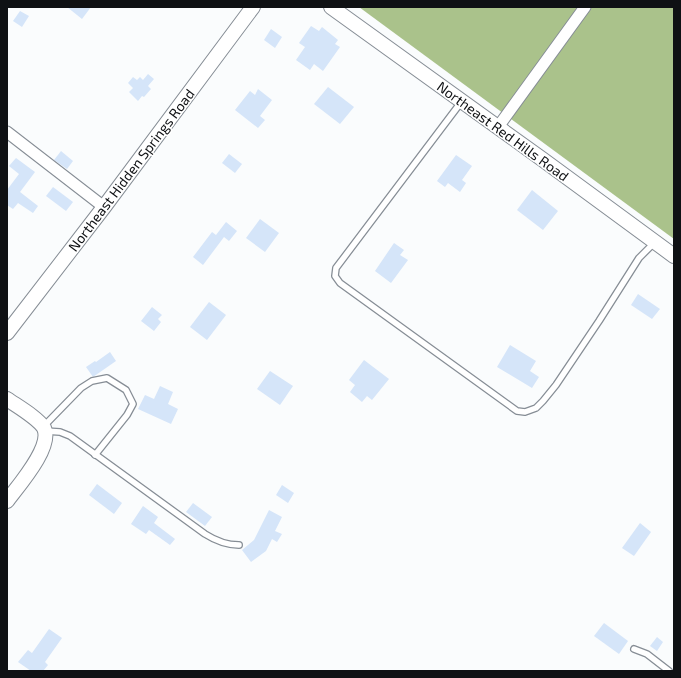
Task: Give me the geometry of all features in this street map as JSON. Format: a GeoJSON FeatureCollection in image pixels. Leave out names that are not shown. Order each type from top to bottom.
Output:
{"type":"FeatureCollection","features":[{"type":"Feature","properties":{"kind":"street","name":"Northeast Hidden Springs Road"},"geometry":{"type":"LineString","coordinates":[[7,332],[104,207],[253,7]]}},
{"type":"Feature","properties":{"kind":"street","name":"Northeast Red Hills Road"},"geometry":{"type":"LineString","coordinates":[[331,7],[674,256]]}},
{"type":"Feature","properties":{"kind":"street"},"geometry":{"type":"LineString","coordinates":[[498,127],[585,7]]}},
{"type":"Feature","properties":{"kind":"street"},"geometry":{"type":"LineString","coordinates":[[7,132],[104,207]]}},
{"type":"Feature","properties":{"kind":"street"},"geometry":{"type":"LineString","coordinates":[[7,399],[37,420],[44,429],[45,441],[38,457],[7,501]]}},
{"type":"Feature","properties":{"kind":"lane"},"geometry":{"type":"LineString","coordinates":[[462,101],[336,268],[335,276],[340,283],[517,411],[525,412],[536,408],[551,390],[599,321],[639,258],[656,242]]}},
{"type":"Feature","properties":{"kind":"lane"},"geometry":{"type":"LineString","coordinates":[[44,429],[81,388],[92,381],[107,378],[126,390],[133,404],[123,420],[95,455]]}},
{"type":"Feature","properties":{"kind":"lane"},"geometry":{"type":"LineString","coordinates":[[44,429],[60,432],[70,436],[217,542],[229,545],[239,545]]}},
{"type":"Feature","properties":{"kind":"lane"},"geometry":{"type":"LineString","coordinates":[[634,649],[647,654],[669,671]]}},
{"type":"Feature","properties":{"kind":"green space"},"geometry":{"type":"Polygon","coordinates":[[[359,7],[674,7],[674,239],[359,7]]]}},
{"type":"Feature","properties":{"kind":"building"},"geometry":{"type":"Polygon","coordinates":[[[67,7],[91,7],[82,19],[67,7]]]}},
{"type":"Feature","properties":{"kind":"building"},"geometry":{"type":"Polygon","coordinates":[[[20,11],[29,16],[22,27],[13,21],[20,11]]]}},
{"type":"Feature","properties":{"kind":"building"},"geometry":{"type":"Polygon","coordinates":[[[311,26],[319,31],[322,27],[338,40],[335,44],[340,47],[323,71],[314,64],[310,70],[296,60],[305,47],[299,43],[311,26]]]}},
{"type":"Feature","properties":{"kind":"building"},"geometry":{"type":"Polygon","coordinates":[[[271,29],[282,37],[275,48],[264,40],[271,29]]]}},
{"type":"Feature","properties":{"kind":"building"},"geometry":{"type":"Polygon","coordinates":[[[148,74],[154,79],[148,86],[151,89],[138,101],[129,92],[133,88],[128,83],[133,77],[137,80],[140,77],[143,80],[148,74]]]}},
{"type":"Feature","properties":{"kind":"building"},"geometry":{"type":"Polygon","coordinates":[[[328,87],[354,107],[340,124],[314,104],[328,87]]]}},
{"type":"Feature","properties":{"kind":"building"},"geometry":{"type":"Polygon","coordinates":[[[258,89],[272,100],[260,116],[265,120],[258,128],[235,110],[250,91],[255,95],[258,89]]]}},
{"type":"Feature","properties":{"kind":"building"},"geometry":{"type":"Polygon","coordinates":[[[61,151],[73,161],[67,169],[54,160],[61,151]]]}},
{"type":"Feature","properties":{"kind":"building"},"geometry":{"type":"Polygon","coordinates":[[[229,154],[242,164],[235,173],[222,163],[229,154]]]}},
{"type":"Feature","properties":{"kind":"building"},"geometry":{"type":"Polygon","coordinates":[[[456,155],[472,166],[462,180],[466,183],[460,192],[448,183],[445,187],[437,181],[456,155]]]}},
{"type":"Feature","properties":{"kind":"building"},"geometry":{"type":"Polygon","coordinates":[[[16,158],[35,172],[20,192],[38,206],[33,213],[18,203],[13,209],[7,205],[7,190],[19,174],[9,166],[16,158]]]}},
{"type":"Feature","properties":{"kind":"building"},"geometry":{"type":"Polygon","coordinates":[[[53,187],[73,202],[66,211],[46,196],[53,187]]]}},
{"type":"Feature","properties":{"kind":"building"},"geometry":{"type":"Polygon","coordinates":[[[532,190],[558,211],[543,230],[517,210],[532,190]]]}},
{"type":"Feature","properties":{"kind":"building"},"geometry":{"type":"Polygon","coordinates":[[[260,219],[279,233],[265,252],[246,238],[260,219]]]}},
{"type":"Feature","properties":{"kind":"building"},"geometry":{"type":"Polygon","coordinates":[[[226,222],[237,231],[229,241],[224,237],[203,265],[193,257],[212,232],[216,235],[226,222]]]}},
{"type":"Feature","properties":{"kind":"building"},"geometry":{"type":"Polygon","coordinates":[[[394,243],[404,250],[400,255],[408,260],[391,283],[375,271],[394,243]]]}},
{"type":"Feature","properties":{"kind":"building"},"geometry":{"type":"Polygon","coordinates":[[[638,294],[660,309],[652,319],[631,305],[638,294]]]}},
{"type":"Feature","properties":{"kind":"building"},"geometry":{"type":"Polygon","coordinates":[[[209,302],[226,315],[207,340],[190,327],[209,302]]]}},
{"type":"Feature","properties":{"kind":"building"},"geometry":{"type":"Polygon","coordinates":[[[152,307],[162,315],[158,319],[161,322],[154,331],[141,321],[152,307]]]}},
{"type":"Feature","properties":{"kind":"building"},"geometry":{"type":"Polygon","coordinates":[[[510,345],[536,361],[530,371],[539,377],[532,388],[497,367],[510,345]]]}},
{"type":"Feature","properties":{"kind":"building"},"geometry":{"type":"Polygon","coordinates":[[[110,352],[116,361],[93,377],[86,367],[110,352]]]}},
{"type":"Feature","properties":{"kind":"building"},"geometry":{"type":"Polygon","coordinates":[[[364,360],[389,379],[372,400],[367,396],[362,402],[350,392],[355,385],[349,380],[364,360]]]}},
{"type":"Feature","properties":{"kind":"building"},"geometry":{"type":"Polygon","coordinates":[[[270,371],[293,386],[280,405],[257,389],[270,371]]]}},
{"type":"Feature","properties":{"kind":"building"},"geometry":{"type":"Polygon","coordinates":[[[160,386],[173,392],[168,404],[178,409],[171,424],[138,409],[145,395],[154,399],[160,386]]]}},
{"type":"Feature","properties":{"kind":"building"},"geometry":{"type":"Polygon","coordinates":[[[97,484],[122,503],[114,514],[89,495],[97,484]]]}},
{"type":"Feature","properties":{"kind":"building"},"geometry":{"type":"Polygon","coordinates":[[[282,485],[294,493],[288,503],[276,495],[282,485]]]}},
{"type":"Feature","properties":{"kind":"building"},"geometry":{"type":"Polygon","coordinates":[[[193,503],[212,517],[205,526],[186,512],[193,503]]]}},
{"type":"Feature","properties":{"kind":"building"},"geometry":{"type":"Polygon","coordinates":[[[143,506],[158,517],[154,523],[175,539],[170,545],[149,530],[146,534],[131,524],[143,506]]]}},
{"type":"Feature","properties":{"kind":"building"},"geometry":{"type":"Polygon","coordinates":[[[269,510],[282,517],[275,531],[282,534],[277,542],[272,539],[266,551],[251,562],[242,550],[254,540],[269,510]]]}},
{"type":"Feature","properties":{"kind":"building"},"geometry":{"type":"Polygon","coordinates":[[[640,523],[651,532],[634,556],[622,548],[640,523]]]}},
{"type":"Feature","properties":{"kind":"building"},"geometry":{"type":"Polygon","coordinates":[[[604,623],[628,641],[619,654],[594,636],[604,623]]]}},
{"type":"Feature","properties":{"kind":"building"},"geometry":{"type":"Polygon","coordinates":[[[49,629],[62,638],[45,662],[48,665],[43,671],[31,671],[18,662],[28,650],[32,653],[49,629]]]}},
{"type":"Feature","properties":{"kind":"building"},"geometry":{"type":"Polygon","coordinates":[[[657,637],[663,642],[657,651],[650,646],[657,637]]]}}]}
